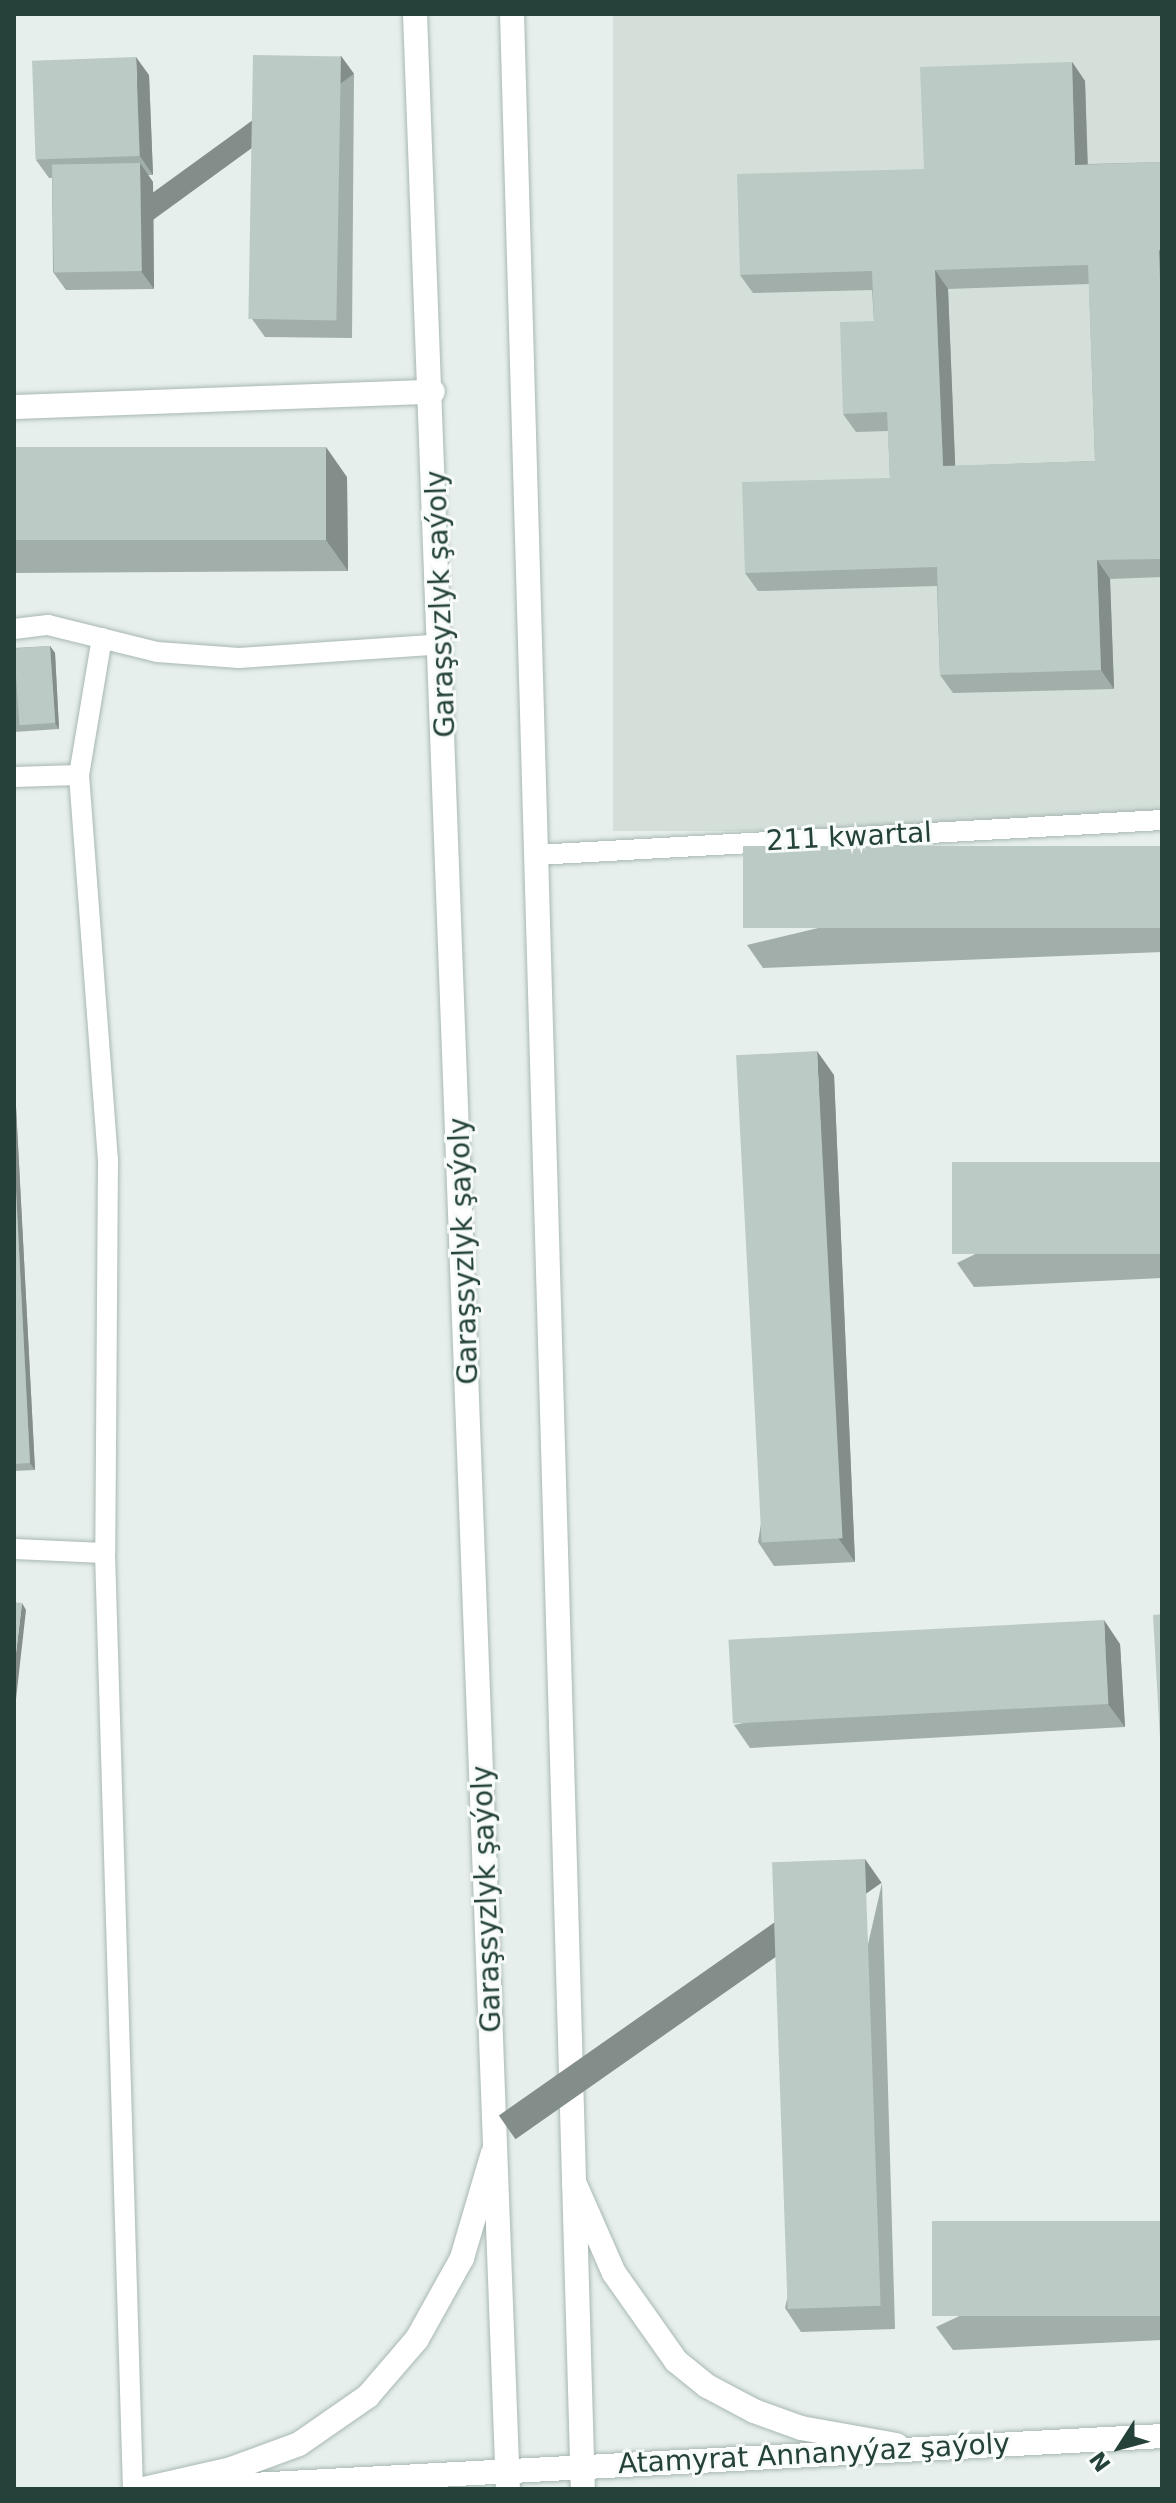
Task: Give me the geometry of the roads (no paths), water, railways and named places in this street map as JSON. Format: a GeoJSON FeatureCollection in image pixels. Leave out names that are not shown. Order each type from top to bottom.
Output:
{"type":"FeatureCollection","features":[{"type":"Feature","properties":{"kind":"main road","name":"Garaşsyzlyk şaýoly"},"geometry":{"type":"LineString","coordinates":[[415,14],[433,392],[508,2480]]}},
{"type":"Feature","properties":{"kind":"main road"},"geometry":{"type":"LineString","coordinates":[[512,14],[582,2478]]}},
{"type":"Feature","properties":{"kind":"main road"},"geometry":{"type":"LineString","coordinates":[[14,407],[433,392]]}},
{"type":"Feature","properties":{"kind":"main road"},"geometry":{"type":"LineString","coordinates":[[144,2489],[231,2469],[299,2444],[368,2396],[417,2339],[462,2258],[496,2143]]}},
{"type":"Feature","properties":{"kind":"main road"},"geometry":{"type":"LineString","coordinates":[[574,2181],[614,2273],[676,2361],[707,2386],[801,2428],[914,2449]]}},
{"type":"Feature","properties":{"kind":"main road","name":"Atamyrat Annanyýaz şaýoly"},"geometry":{"type":"LineString","coordinates":[[178,2489],[582,2478],[914,2449],[1162,2436]]}},
{"type":"Feature","properties":{"kind":"lane"},"geometry":{"type":"LineString","coordinates":[[14,629],[48,625],[157,652],[239,658],[442,644]]}},
{"type":"Feature","properties":{"kind":"lane"},"geometry":{"type":"LineString","coordinates":[[102,638],[79,775],[108,1159],[105,1553],[133,2489]]}},
{"type":"Feature","properties":{"kind":"lane"},"geometry":{"type":"LineString","coordinates":[[14,777],[79,775]]}},
{"type":"Feature","properties":{"kind":"lane","name":"211 kwartal"},"geometry":{"type":"LineString","coordinates":[[536,855],[1162,820]]}},
{"type":"Feature","properties":{"kind":"lane"},"geometry":{"type":"LineString","coordinates":[[14,1549],[105,1553]]}}]}
